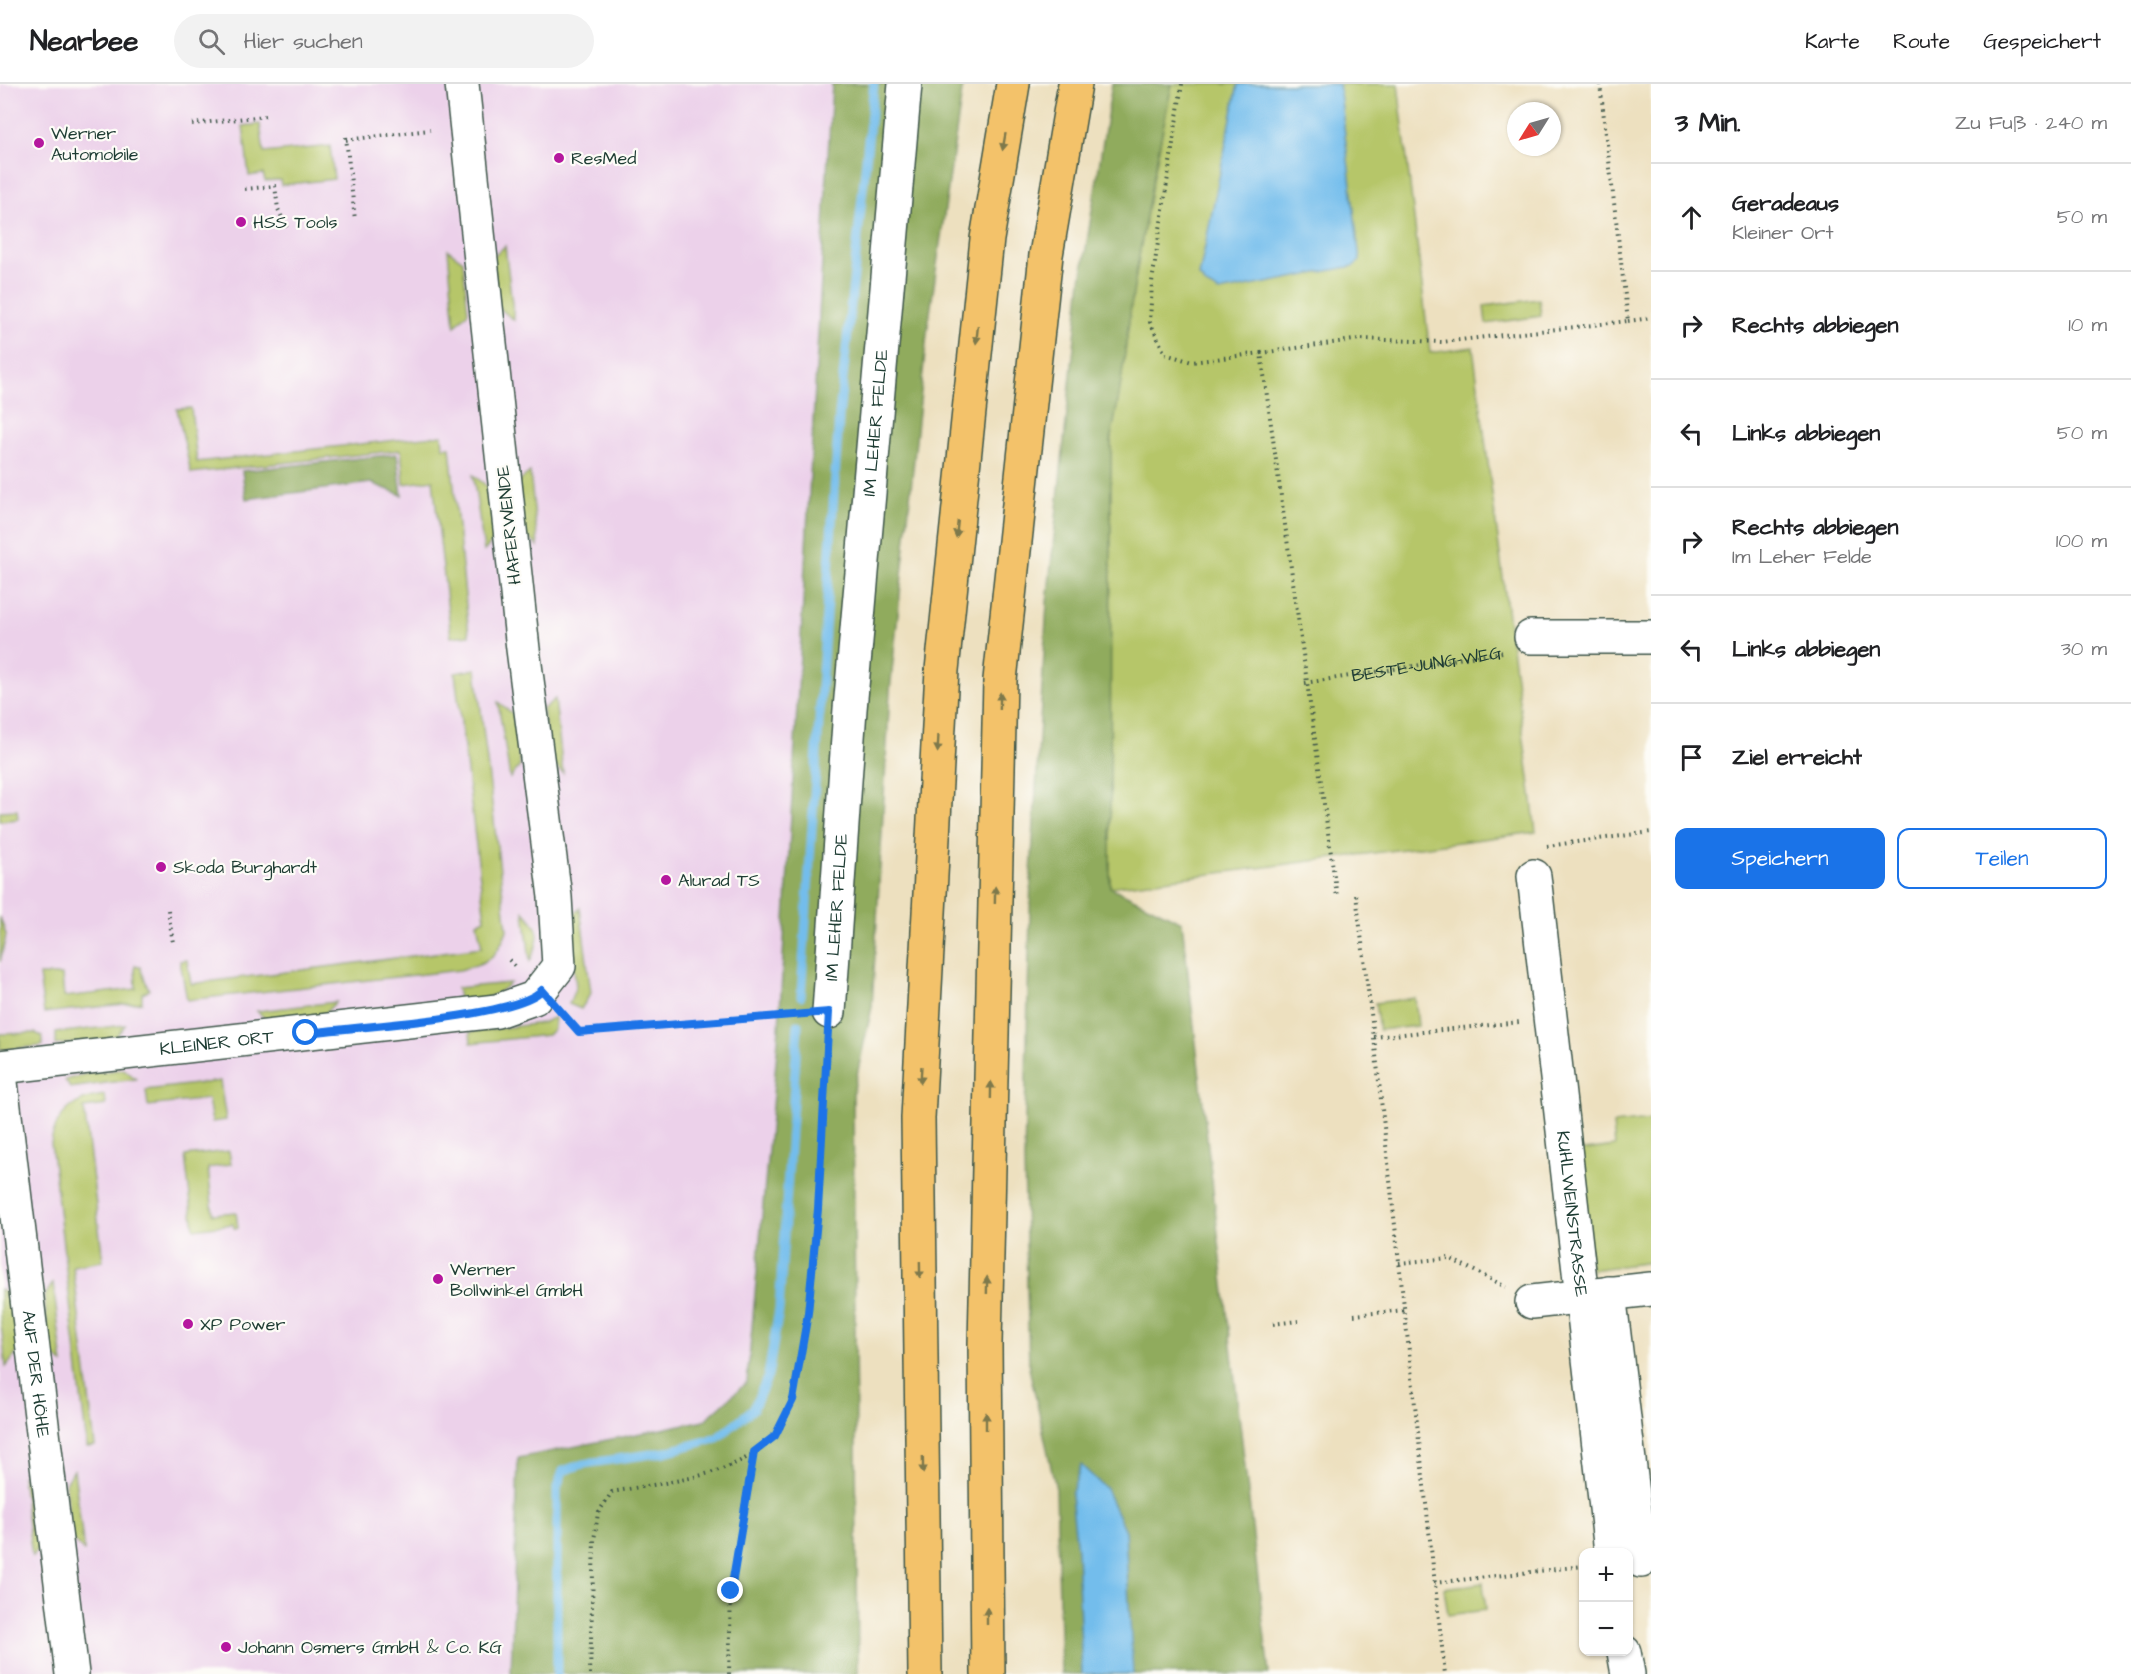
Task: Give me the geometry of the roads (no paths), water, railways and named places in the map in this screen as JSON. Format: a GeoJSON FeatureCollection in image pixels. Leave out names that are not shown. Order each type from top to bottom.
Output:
{"type":"FeatureCollection","features":[{"type":"Feature","properties":{"kind":"highway"},"geometry":{"type":"LineString","coordinates":[[925,1674],[918,1118],[941,682],[987,238],[1013,84]]}},
{"type":"Feature","properties":{"kind":"highway"},"geometry":{"type":"LineString","coordinates":[[988,1674],[986,1344],[1000,680],[1046,255],[1075,84]]}},
{"type":"Feature","properties":{"kind":"street","name":"HAFERWENDE"},"geometry":{"type":"LineString","coordinates":[[462,84],[523,650],[555,897],[550,978]]}},
{"type":"Feature","properties":{"kind":"street","name":"IM LEHER FELDE"},"geometry":{"type":"LineString","coordinates":[[829,1012],[850,709],[905,84]]}},
{"type":"Feature","properties":{"kind":"street"},"geometry":{"type":"LineString","coordinates":[[1531,637],[1651,637]]}},
{"type":"Feature","properties":{"kind":"street","name":"KUHLWEINSTRASSE"},"geometry":{"type":"LineString","coordinates":[[1534,876],[1550,1019],[1595,1295],[1625,1548]]}},
{"type":"Feature","properties":{"kind":"street","name":"KLEINER ORT"},"geometry":{"type":"LineString","coordinates":[[0,1067],[497,1011],[534,998],[550,978]]}},
{"type":"Feature","properties":{"kind":"street","name":"AUF DER HÖHE"},"geometry":{"type":"LineString","coordinates":[[0,1074],[72,1674]]}},
{"type":"Feature","properties":{"kind":"street"},"geometry":{"type":"LineString","coordinates":[[1532,1302],[1651,1288]]}},
{"type":"Feature","properties":{"kind":"street"},"geometry":{"type":"LineString","coordinates":[[1625,1656],[1628,1674]]}},
{"type":"Feature","properties":{"kind":"water"},"geometry":{"type":"Polygon","coordinates":[[[1238,84],[1339,84],[1360,261],[1353,266],[1219,292],[1206,285],[1199,276],[1238,84]]]}},
{"type":"Feature","properties":{"kind":"water"},"geometry":{"type":"Polygon","coordinates":[[[1081,1465],[1106,1489],[1125,1531],[1133,1674],[1082,1674],[1077,1551],[1071,1495],[1081,1465]]]}},
{"type":"Feature","properties":{"kind":"waterway"},"geometry":{"type":"LineString","coordinates":[[801,996],[839,416],[874,84]]}},
{"type":"Feature","properties":{"kind":"waterway"},"geometry":{"type":"LineString","coordinates":[[557,1674],[557,1488],[563,1471],[583,1464],[665,1452],[717,1438],[753,1409],[768,1376],[779,1310],[798,1025]]}},
{"type":"Feature","properties":{"kind":"place","name":"Werner Automobile"},"geometry":{"type":"Point","coordinates":[39,143]}},
{"type":"Feature","properties":{"kind":"place","name":"ResMed"},"geometry":{"type":"Point","coordinates":[559,158]}},
{"type":"Feature","properties":{"kind":"place","name":"HSS Tools"},"geometry":{"type":"Point","coordinates":[241,222]}},
{"type":"Feature","properties":{"kind":"place","name":"Skoda Burghardt"},"geometry":{"type":"Point","coordinates":[161,867]}},
{"type":"Feature","properties":{"kind":"place","name":"Alurad TS"},"geometry":{"type":"Point","coordinates":[666,880]}},
{"type":"Feature","properties":{"kind":"place","name":"Werner Bollwinkel GmbH"},"geometry":{"type":"Point","coordinates":[438,1279]}},
{"type":"Feature","properties":{"kind":"place","name":"XP Power"},"geometry":{"type":"Point","coordinates":[188,1324]}},
{"type":"Feature","properties":{"kind":"place","name":"Johann Osmers GmbH & Co. KG"},"geometry":{"type":"Point","coordinates":[226,1647]}}]}
